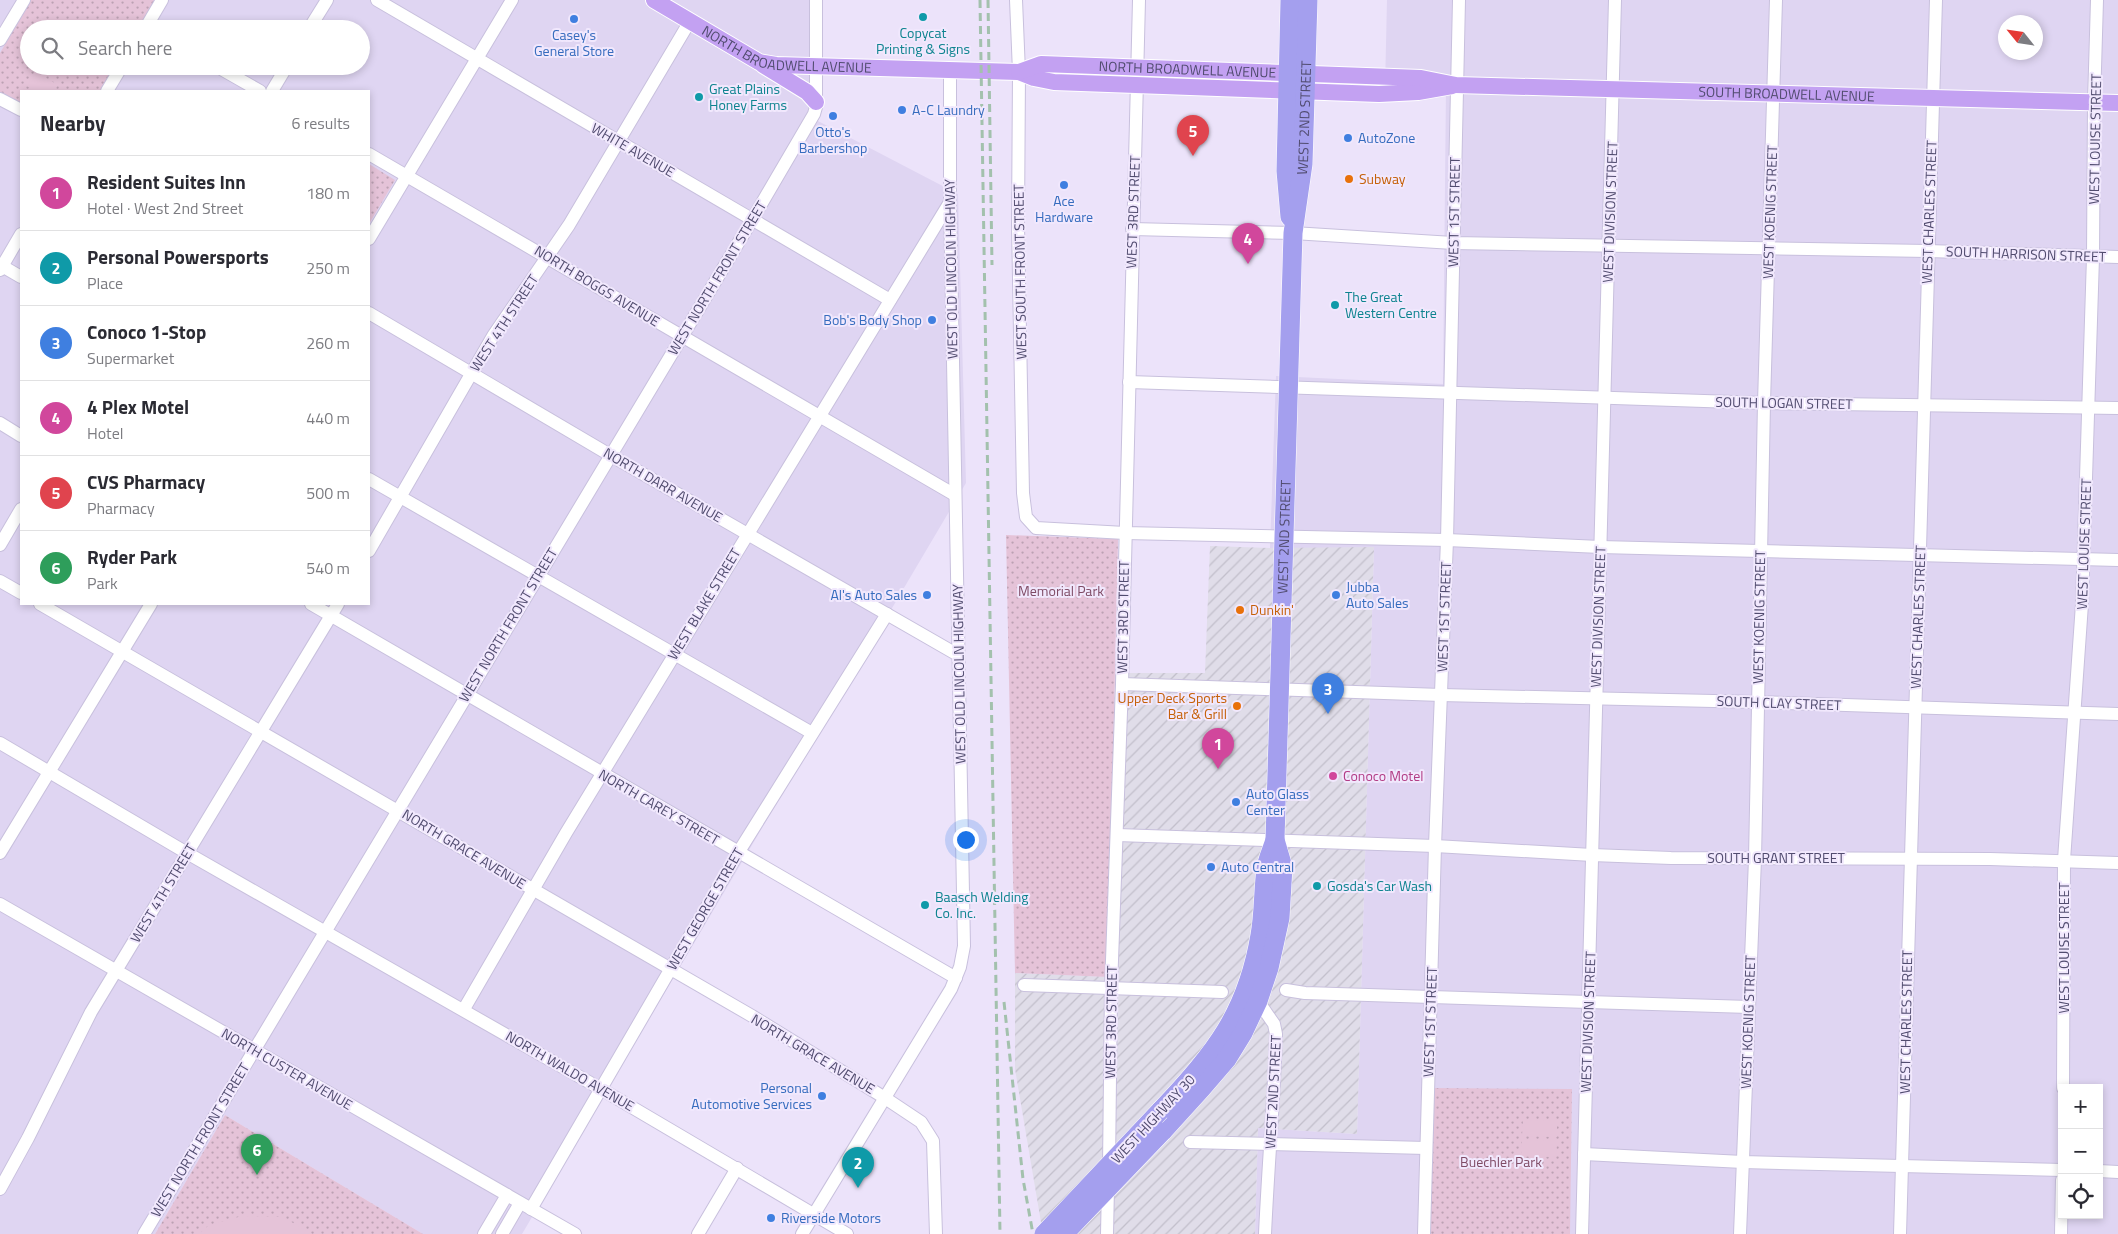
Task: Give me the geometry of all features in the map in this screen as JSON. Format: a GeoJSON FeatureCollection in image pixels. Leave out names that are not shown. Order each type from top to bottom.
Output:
{"type":"FeatureCollection","features":[{"type":"Feature","properties":{"kind":"highway","name":"WEST 2ND STREET"},"geometry":{"type":"LineString","coordinates":[[1252,997],[1264,906],[1266,868],[1275,840],[1281,689],[1293,233],[1303,171],[1290,0]]}},
{"type":"Feature","properties":{"kind":"highway","name":"WEST 2ND STREET"},"geometry":{"type":"LineString","coordinates":[[1297,81],[1308,0]]}},
{"type":"Feature","properties":{"kind":"highway","name":"WEST HIGHWAY 30"},"geometry":{"type":"LineString","coordinates":[[1044,1234],[1192,1078],[1214,1051],[1231,1024],[1252,997]]}},
{"type":"Feature","properties":{"kind":"highway","name":"WEST HIGHWAY 30"},"geometry":{"type":"LineString","coordinates":[[1064,1234],[1162,1132],[1227,1059],[1247,1025],[1252,997]]}},
{"type":"Feature","properties":{"kind":"main road","name":"NORTH BROADWELL AVENUE"},"geometry":{"type":"LineString","coordinates":[[654,0],[759,62],[815,66],[1019,72],[1043,80],[1137,85],[1297,81]]}},
{"type":"Feature","properties":{"kind":"main road"},"geometry":{"type":"LineString","coordinates":[[759,62],[807,92],[816,102]]}},
{"type":"Feature","properties":{"kind":"main road","name":"NORTH BROADWELL AVENUE"},"geometry":{"type":"LineString","coordinates":[[1019,72],[1041,64],[1137,68],[1297,81],[1379,94],[1418,92],[1456,85]]}},
{"type":"Feature","properties":{"kind":"main road","name":"SOUTH BROADWELL AVENUE"},"geometry":{"type":"LineString","coordinates":[[1456,85],[2118,103]]}},
{"type":"Feature","properties":{"kind":"street"},"geometry":{"type":"LineString","coordinates":[[0,40],[24,0]]}},
{"type":"Feature","properties":{"kind":"street"},"geometry":{"type":"LineString","coordinates":[[152,20],[162,0]]}},
{"type":"Feature","properties":{"kind":"street"},"geometry":{"type":"LineString","coordinates":[[315,20],[327,0]]}},
{"type":"Feature","properties":{"kind":"street","name":"WHITE AVENUE"},"geometry":{"type":"LineString","coordinates":[[377,0],[890,300]]}},
{"type":"Feature","properties":{"kind":"street"},"geometry":{"type":"LineString","coordinates":[[370,237],[512,0]]}},
{"type":"Feature","properties":{"kind":"street","name":"WEST NORTH FRONT STREET"},"geometry":{"type":"LineString","coordinates":[[144,1234],[814,114],[816,102],[816,0]]}},
{"type":"Feature","properties":{"kind":"street","name":"WEST SOUTH FRONT STREET"},"geometry":{"type":"LineString","coordinates":[[1016,0],[1019,72],[1018,225],[1023,493],[1026,517],[1036,528],[1048,530],[1125,533]]}},
{"type":"Feature","properties":{"kind":"street","name":"WEST 3RD STREET"},"geometry":{"type":"LineString","coordinates":[[1107,1234],[1111,988],[1122,684],[1139,0]]}},
{"type":"Feature","properties":{"kind":"street","name":"WEST 1ST STREET"},"geometry":{"type":"LineString","coordinates":[[1424,1234],[1446,540],[1459,0]]}},
{"type":"Feature","properties":{"kind":"street","name":"WEST DIVISION STREET"},"geometry":{"type":"LineString","coordinates":[[1582,1234],[1616,0]]}},
{"type":"Feature","properties":{"kind":"street","name":"WEST KOENIG STREET"},"geometry":{"type":"LineString","coordinates":[[1740,1234],[1755,859],[1760,550],[1776,0]]}},
{"type":"Feature","properties":{"kind":"street","name":"WEST CHARLES STREET"},"geometry":{"type":"LineString","coordinates":[[1900,1234],[1936,0]]}},
{"type":"Feature","properties":{"kind":"street","name":"WEST LOUISE STREET"},"geometry":{"type":"LineString","coordinates":[[2063,1084],[2064,860],[2084,558],[2094,256],[2094,103],[2097,0]]}},
{"type":"Feature","properties":{"kind":"street","name":"WEST 4TH STREET"},"geometry":{"type":"LineString","coordinates":[[370,549],[493,336],[569,225],[690,21]]}},
{"type":"Feature","properties":{"kind":"street","name":"WEST OLD LINCOLN HIGHWAY"},"geometry":{"type":"LineString","coordinates":[[802,1234],[956,978],[964,946],[950,202],[950,70]]}},
{"type":"Feature","properties":{"kind":"street"},"geometry":{"type":"LineString","coordinates":[[108,90],[117,75]]}},
{"type":"Feature","properties":{"kind":"street"},"geometry":{"type":"LineString","coordinates":[[232,75],[258,90]]}},
{"type":"Feature","properties":{"kind":"street"},"geometry":{"type":"LineString","coordinates":[[273,90],[282,75]]}},
{"type":"Feature","properties":{"kind":"street"},"geometry":{"type":"LineString","coordinates":[[0,99],[20,109]]}},
{"type":"Feature","properties":{"kind":"street","name":"NORTH BOGGS AVENUE"},"geometry":{"type":"LineString","coordinates":[[370,155],[955,495]]}},
{"type":"Feature","properties":{"kind":"street","name":"WEST BLAKE STREET"},"geometry":{"type":"LineString","coordinates":[[464,1009],[602,773],[950,202]]}},
{"type":"Feature","properties":{"kind":"street","name":"SOUTH HARRISON STREET"},"geometry":{"type":"LineString","coordinates":[[1132,229],[1293,233],[1453,243],[1928,251],[2118,257]]}},
{"type":"Feature","properties":{"kind":"street"},"geometry":{"type":"LineString","coordinates":[[20,236],[1,268],[20,277]]}},
{"type":"Feature","properties":{"kind":"street","name":"NORTH DARR AVENUE"},"geometry":{"type":"LineString","coordinates":[[370,314],[610,455],[958,655]]}},
{"type":"Feature","properties":{"kind":"street","name":"SOUTH LOGAN STREET"},"geometry":{"type":"LineString","coordinates":[[1129,382],[1764,403],[2118,408]]}},
{"type":"Feature","properties":{"kind":"street"},"geometry":{"type":"LineString","coordinates":[[0,424],[20,435]]}},
{"type":"Feature","properties":{"kind":"street"},"geometry":{"type":"LineString","coordinates":[[370,480],[812,733]]}},
{"type":"Feature","properties":{"kind":"street"},"geometry":{"type":"LineString","coordinates":[[0,545],[20,512]]}},
{"type":"Feature","properties":{"kind":"street"},"geometry":{"type":"LineString","coordinates":[[1125,533],[1284,535],[1600,547],[2118,560]]}},
{"type":"Feature","properties":{"kind":"street"},"geometry":{"type":"LineString","coordinates":[[0,581],[20,592]]}},
{"type":"Feature","properties":{"kind":"street","name":"NORTH GRACE AVENUE"},"geometry":{"type":"LineString","coordinates":[[42,605],[670,969],[885,1098],[921,1122],[933,1141],[936,1234]]}},
{"type":"Feature","properties":{"kind":"street"},"geometry":{"type":"LineString","coordinates":[[0,853],[150,605]]}},
{"type":"Feature","properties":{"kind":"street","name":"NORTH CAREY STREET"},"geometry":{"type":"LineString","coordinates":[[313,605],[956,978]]}},
{"type":"Feature","properties":{"kind":"street","name":"WEST 4TH STREET"},"geometry":{"type":"LineString","coordinates":[[0,1189],[80,1034],[117,969],[337,605]]}},
{"type":"Feature","properties":{"kind":"street","name":"WEST GEORGE STREET"},"geometry":{"type":"LineString","coordinates":[[502,1234],[525,1206],[601,1088],[738,853],[887,614]]}},
{"type":"Feature","properties":{"kind":"street","name":"SOUTH CLAY STREET"},"geometry":{"type":"LineString","coordinates":[[1122,684],[2118,714]]}},
{"type":"Feature","properties":{"kind":"street","name":"NORTH WALDO AVENUE"},"geometry":{"type":"LineString","coordinates":[[0,743],[187,853],[601,1088],[847,1234]]}},
{"type":"Feature","properties":{"kind":"street","name":"SOUTH GRANT STREET"},"geometry":{"type":"LineString","coordinates":[[1116,835],[1435,846],[1592,855],[1755,859],[1910,858],[2118,862]]}},
{"type":"Feature","properties":{"kind":"street","name":"NORTH CUSTER AVENUE"},"geometry":{"type":"LineString","coordinates":[[0,904],[117,969],[574,1234]]}},
{"type":"Feature","properties":{"kind":"street"},"geometry":{"type":"LineString","coordinates":[[1024,985],[1222,992]]}},
{"type":"Feature","properties":{"kind":"street"},"geometry":{"type":"LineString","coordinates":[[1286,990],[1305,993],[1430,998],[1749,1007]]}},
{"type":"Feature","properties":{"kind":"street","name":"WEST 2ND STREET"},"geometry":{"type":"LineString","coordinates":[[1252,997],[1276,1029],[1273,1126],[1270,1144],[1265,1234]]}},
{"type":"Feature","properties":{"kind":"street"},"geometry":{"type":"LineString","coordinates":[[1190,1142],[1426,1148]]}},
{"type":"Feature","properties":{"kind":"street"},"geometry":{"type":"LineString","coordinates":[[1584,1154],[1743,1162],[2058,1170]]}},
{"type":"Feature","properties":{"kind":"street"},"geometry":{"type":"LineString","coordinates":[[698,1234],[737,1168]]}},
{"type":"Feature","properties":{"kind":"street"},"geometry":{"type":"LineString","coordinates":[[2103,1171],[2118,1172]]}},
{"type":"Feature","properties":{"kind":"street"},"geometry":{"type":"LineString","coordinates":[[484,1234],[507,1195]]}},
{"type":"Feature","properties":{"kind":"street"},"geometry":{"type":"LineString","coordinates":[[2061,1219],[2061,1234]]}},
{"type":"Feature","properties":{"kind":"shaded area"},"geometry":{"type":"Polygon","coordinates":[[[0,0],[822,0],[818,121],[958,194],[966,483],[522,1234],[423,1234],[225,1115],[155,1234],[0,1234],[0,0]]]}},
{"type":"Feature","properties":{"kind":"shaded area"},"geometry":{"type":"Polygon","coordinates":[[[1387,0],[2118,0],[2118,1234],[1255,1234],[1258,1128],[1357,1134],[1374,548],[1270,548],[1276,376],[1443,384],[1446,87],[1385,88],[1387,0]]]}},
{"type":"Feature","properties":{"kind":"shaded area"},"geometry":{"type":"Polygon","coordinates":[[[1210,546],[1270,548],[1374,547],[1357,1134],[1258,1128],[1255,1234],[1043,1234],[1015,1069],[1015,973],[1108,977],[1115,673],[1205,673],[1210,546]]]}},
{"type":"Feature","properties":{"kind":"green space"},"geometry":{"type":"Polygon","coordinates":[[[31,0],[157,0],[145,20],[20,20],[20,75],[113,75],[105,90],[20,90],[20,104],[0,92],[0,53],[31,0]]]}},
{"type":"Feature","properties":{"kind":"green space"},"geometry":{"type":"Polygon","coordinates":[[[34,75],[41,75],[58,85],[55,90],[34,90],[27,86],[34,75]]]}},
{"type":"Feature","properties":{"kind":"green space"},"geometry":{"type":"Polygon","coordinates":[[[370,165],[395,180],[370,222],[370,165]]]}},
{"type":"Feature","properties":{"kind":"green space","name":"Memorial Park"},"geometry":{"type":"Polygon","coordinates":[[[1006,535],[1118,539],[1108,977],[1015,973],[1006,535]]]}},
{"type":"Feature","properties":{"kind":"green space","name":"Buechler Park"},"geometry":{"type":"Polygon","coordinates":[[[1432,1088],[1572,1089],[1570,1234],[1430,1234],[1432,1088]]]}},
{"type":"Feature","properties":{"kind":"green space"},"geometry":{"type":"Polygon","coordinates":[[[225,1115],[423,1234],[155,1234],[225,1115]]]}},
{"type":"Feature","properties":{"kind":"green space"},"geometry":{"type":"Polygon","coordinates":[[[1523,1120],[1557,1121],[1557,1137],[1522,1136],[1523,1120]]]}},
{"type":"Feature","properties":{"kind":"green space"},"geometry":{"type":"Polygon","coordinates":[[[1522,1140],[1557,1141],[1556,1157],[1521,1156],[1522,1140]]]}},
{"type":"Feature","properties":{"kind":"green space"},"geometry":{"type":"Polygon","coordinates":[[[242,1216],[283,1217],[312,1234],[199,1234],[209,1225],[242,1216]]]}},
{"type":"Feature","properties":{"kind":"railway"},"geometry":{"type":"LineString","coordinates":[[980,0],[1000,1234]]}},
{"type":"Feature","properties":{"kind":"railway"},"geometry":{"type":"LineString","coordinates":[[988,0],[992,265]]}},
{"type":"Feature","properties":{"kind":"railway"},"geometry":{"type":"LineString","coordinates":[[1004,1002],[1023,1179],[1033,1234]]}},
{"type":"Feature","properties":{"kind":"place","name":"Copycat Printing & Signs"},"geometry":{"type":"Point","coordinates":[923,17]}},
{"type":"Feature","properties":{"kind":"place","name":"Casey's General Store"},"geometry":{"type":"Point","coordinates":[574,19]}},
{"type":"Feature","properties":{"kind":"place","name":"Great Plains Honey Farms"},"geometry":{"type":"Point","coordinates":[699,97]}},
{"type":"Feature","properties":{"kind":"place","name":"A-C Laundry"},"geometry":{"type":"Point","coordinates":[902,110]}},
{"type":"Feature","properties":{"kind":"place","name":"Otto's Barbershop"},"geometry":{"type":"Point","coordinates":[833,116]}},
{"type":"Feature","properties":{"kind":"place","name":"AutoZone"},"geometry":{"type":"Point","coordinates":[1348,138]}},
{"type":"Feature","properties":{"kind":"place","name":"CVS Pharmacy"},"geometry":{"type":"Point","coordinates":[1193,156]}},
{"type":"Feature","properties":{"kind":"place","name":"Subway"},"geometry":{"type":"Point","coordinates":[1349,179]}},
{"type":"Feature","properties":{"kind":"place","name":"Ace Hardware"},"geometry":{"type":"Point","coordinates":[1064,185]}},
{"type":"Feature","properties":{"kind":"place","name":"4 Plex Motel"},"geometry":{"type":"Point","coordinates":[1248,264]}},
{"type":"Feature","properties":{"kind":"place","name":"The Great Western Centre"},"geometry":{"type":"Point","coordinates":[1335,305]}},
{"type":"Feature","properties":{"kind":"place","name":"Bob's Body Shop"},"geometry":{"type":"Point","coordinates":[932,320]}},
{"type":"Feature","properties":{"kind":"place","name":"Al's Auto Sales"},"geometry":{"type":"Point","coordinates":[927,595]}},
{"type":"Feature","properties":{"kind":"place","name":"Jubba Auto Sales"},"geometry":{"type":"Point","coordinates":[1336,595]}},
{"type":"Feature","properties":{"kind":"place","name":"Dunkin'"},"geometry":{"type":"Point","coordinates":[1240,610]}},
{"type":"Feature","properties":{"kind":"place","name":"Upper Deck Sports Bar & Grill"},"geometry":{"type":"Point","coordinates":[1237,706]}},
{"type":"Feature","properties":{"kind":"place","name":"Conoco 1-Stop"},"geometry":{"type":"Point","coordinates":[1328,714]}},
{"type":"Feature","properties":{"kind":"place","name":"Resident Suites Inn"},"geometry":{"type":"Point","coordinates":[1218,769]}},
{"type":"Feature","properties":{"kind":"place","name":"Conoco Motel"},"geometry":{"type":"Point","coordinates":[1333,776]}},
{"type":"Feature","properties":{"kind":"place","name":"Auto Glass Center"},"geometry":{"type":"Point","coordinates":[1236,802]}},
{"type":"Feature","properties":{"kind":"place","name":"Auto Central"},"geometry":{"type":"Point","coordinates":[1211,867]}},
{"type":"Feature","properties":{"kind":"place","name":"Gosda's Car Wash"},"geometry":{"type":"Point","coordinates":[1317,886]}},
{"type":"Feature","properties":{"kind":"place","name":"Baasch Welding Co. Inc."},"geometry":{"type":"Point","coordinates":[925,905]}},
{"type":"Feature","properties":{"kind":"place","name":"Personal Automotive Services"},"geometry":{"type":"Point","coordinates":[822,1096]}},
{"type":"Feature","properties":{"kind":"place","name":"Ryder Park"},"geometry":{"type":"Point","coordinates":[257,1175]}},
{"type":"Feature","properties":{"kind":"place","name":"Personal Powersports"},"geometry":{"type":"Point","coordinates":[858,1188]}},
{"type":"Feature","properties":{"kind":"place","name":"Riverside Motors"},"geometry":{"type":"Point","coordinates":[771,1218]}}]}
